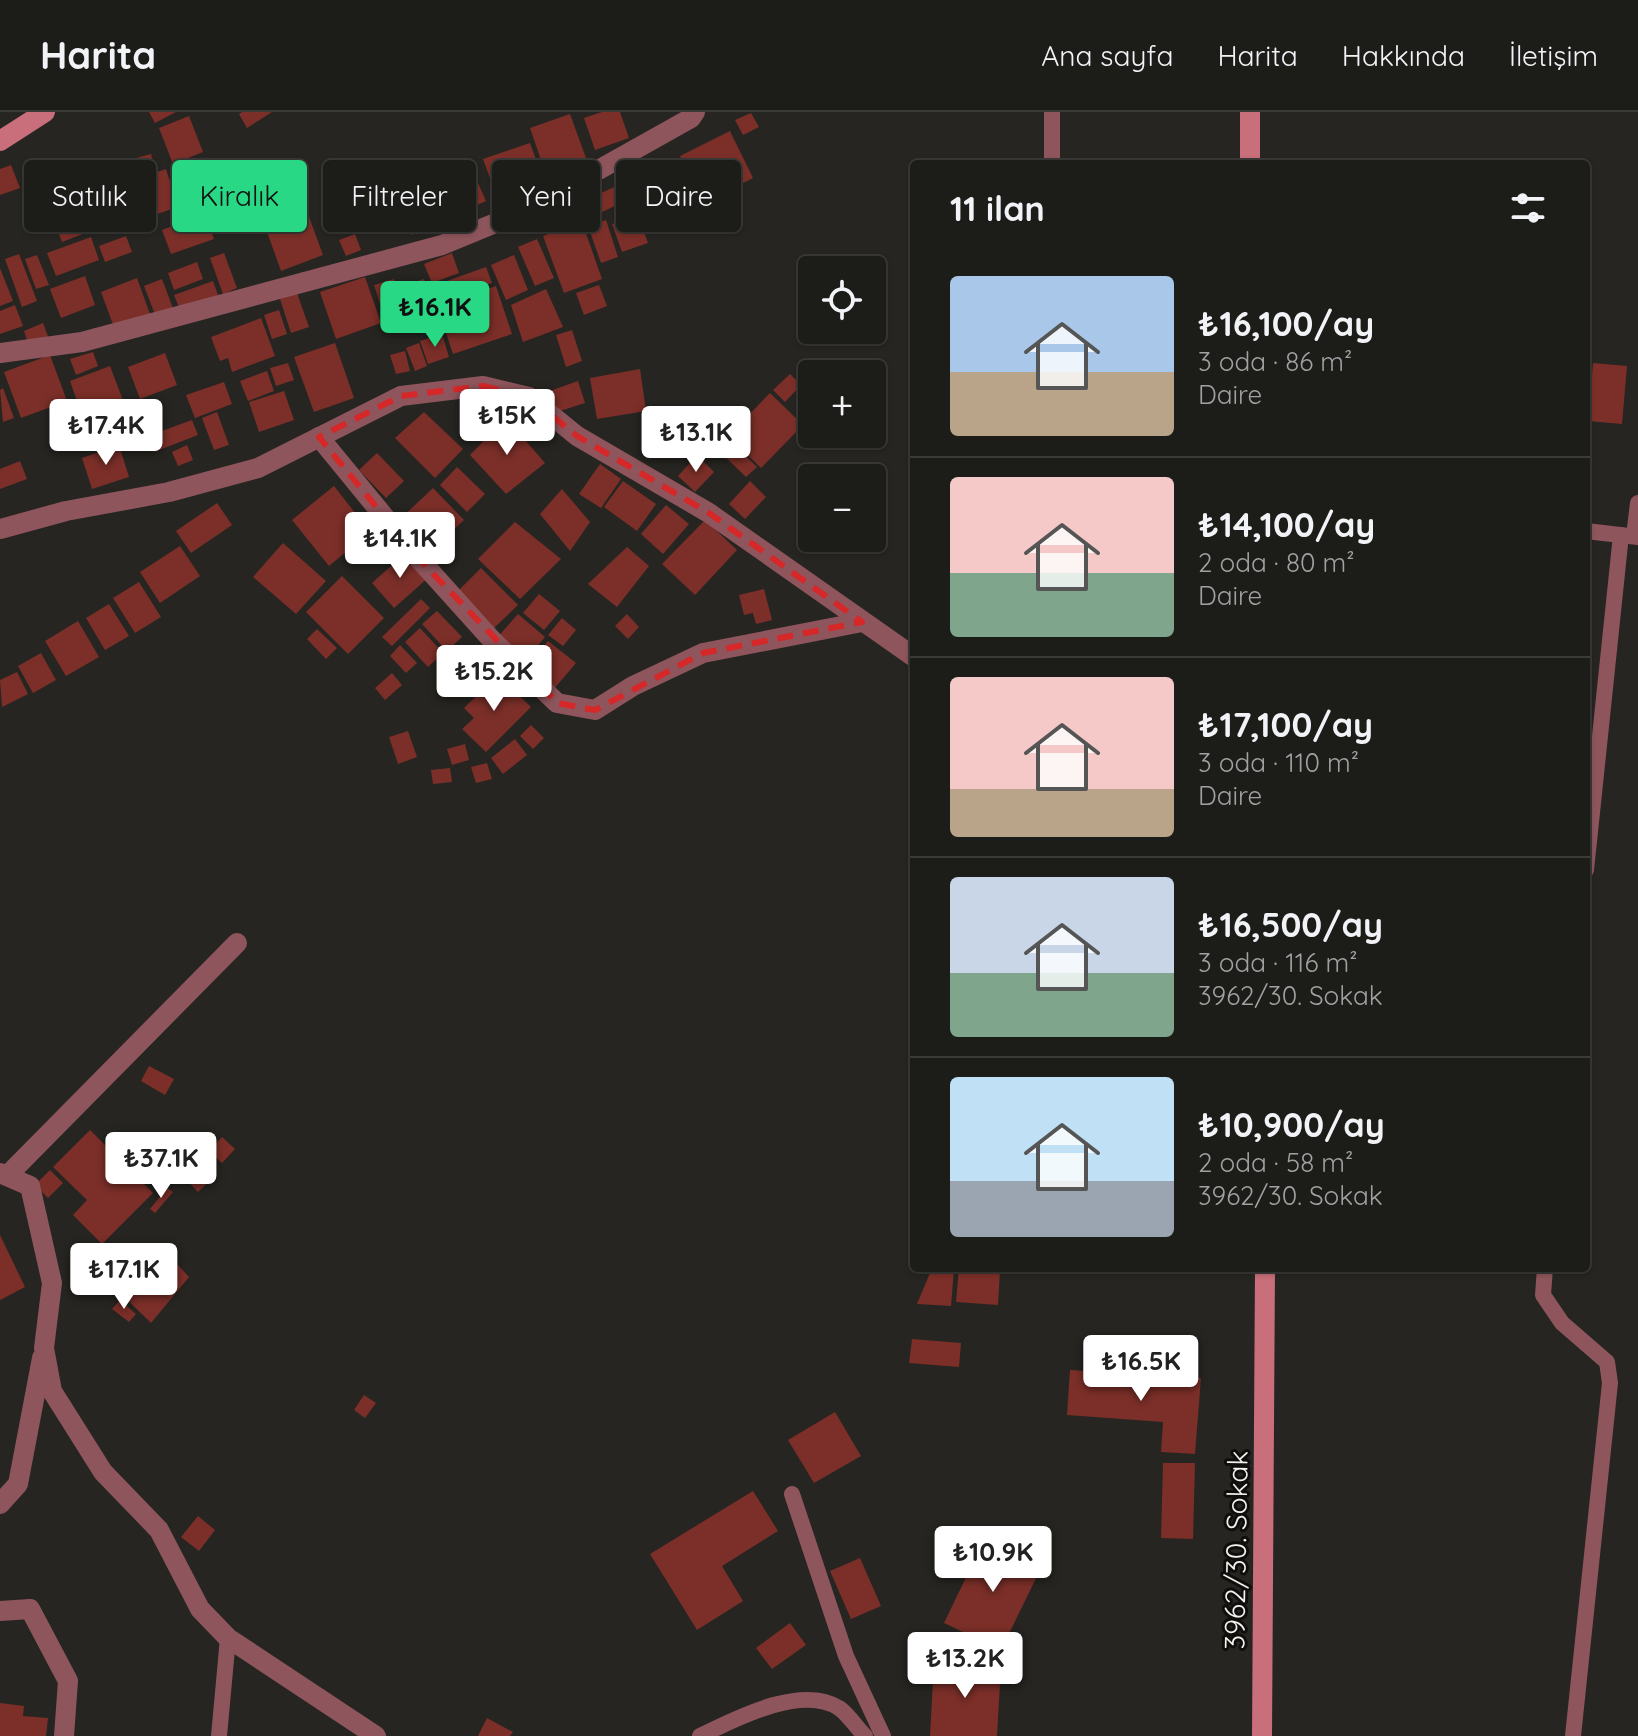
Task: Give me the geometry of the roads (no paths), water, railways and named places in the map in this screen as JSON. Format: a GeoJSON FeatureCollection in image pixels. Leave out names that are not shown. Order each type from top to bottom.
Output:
{"type":"FeatureCollection","features":[{"type":"Feature","properties":{"kind":"main road"},"geometry":{"type":"LineString","coordinates":[[0,141],[45,112]]}},
{"type":"Feature","properties":{"kind":"main road"},"geometry":{"type":"LineString","coordinates":[[1250,112],[1250,160]]}},
{"type":"Feature","properties":{"kind":"main road","name":"3962/30. Sokak"},"geometry":{"type":"LineString","coordinates":[[1262,1736],[1265,1272]]}},
{"type":"Feature","properties":{"kind":"street"},"geometry":{"type":"LineString","coordinates":[[0,353],[82,342],[442,245],[527,210],[691,118],[695,112]]}},
{"type":"Feature","properties":{"kind":"street"},"geometry":{"type":"LineString","coordinates":[[0,529],[66,511],[169,492],[258,468],[401,396],[483,386],[529,397],[577,436],[709,513],[910,654]]}},
{"type":"Feature","properties":{"kind":"street"},"geometry":{"type":"LineString","coordinates":[[319,437],[419,559],[557,703],[595,710],[633,686],[703,653],[862,622]]}},
{"type":"Feature","properties":{"kind":"street"},"geometry":{"type":"LineString","coordinates":[[0,1504],[18,1484],[44,1348],[52,1283],[41,1223],[30,1186],[3,1175],[237,943]]}},
{"type":"Feature","properties":{"kind":"street"},"geometry":{"type":"LineString","coordinates":[[44,1348],[52,1391],[103,1472],[159,1530],[200,1609],[228,1638],[376,1736]]}},
{"type":"Feature","properties":{"kind":"street"},"geometry":{"type":"LineString","coordinates":[[0,1611],[30,1609],[68,1681],[64,1736]]}},
{"type":"Feature","properties":{"kind":"lane"},"geometry":{"type":"LineString","coordinates":[[1052,112],[1052,160]]}},
{"type":"Feature","properties":{"kind":"lane"},"geometry":{"type":"LineString","coordinates":[[1590,840],[1638,503]]}},
{"type":"Feature","properties":{"kind":"lane"},"geometry":{"type":"LineString","coordinates":[[1590,531],[1631,536]]}},
{"type":"Feature","properties":{"kind":"lane"},"geometry":{"type":"LineString","coordinates":[[1545,1272],[1543,1295],[1562,1323],[1607,1362],[1610,1383],[1573,1736]]}},
{"type":"Feature","properties":{"kind":"lane"},"geometry":{"type":"LineString","coordinates":[[792,1494],[846,1656],[883,1736]]}},
{"type":"Feature","properties":{"kind":"lane"},"geometry":{"type":"LineString","coordinates":[[219,1736],[228,1638]]}},
{"type":"Feature","properties":{"kind":"lane"},"geometry":{"type":"LineString","coordinates":[[700,1736],[734,1719],[796,1699],[838,1707],[865,1736]]}}]}
